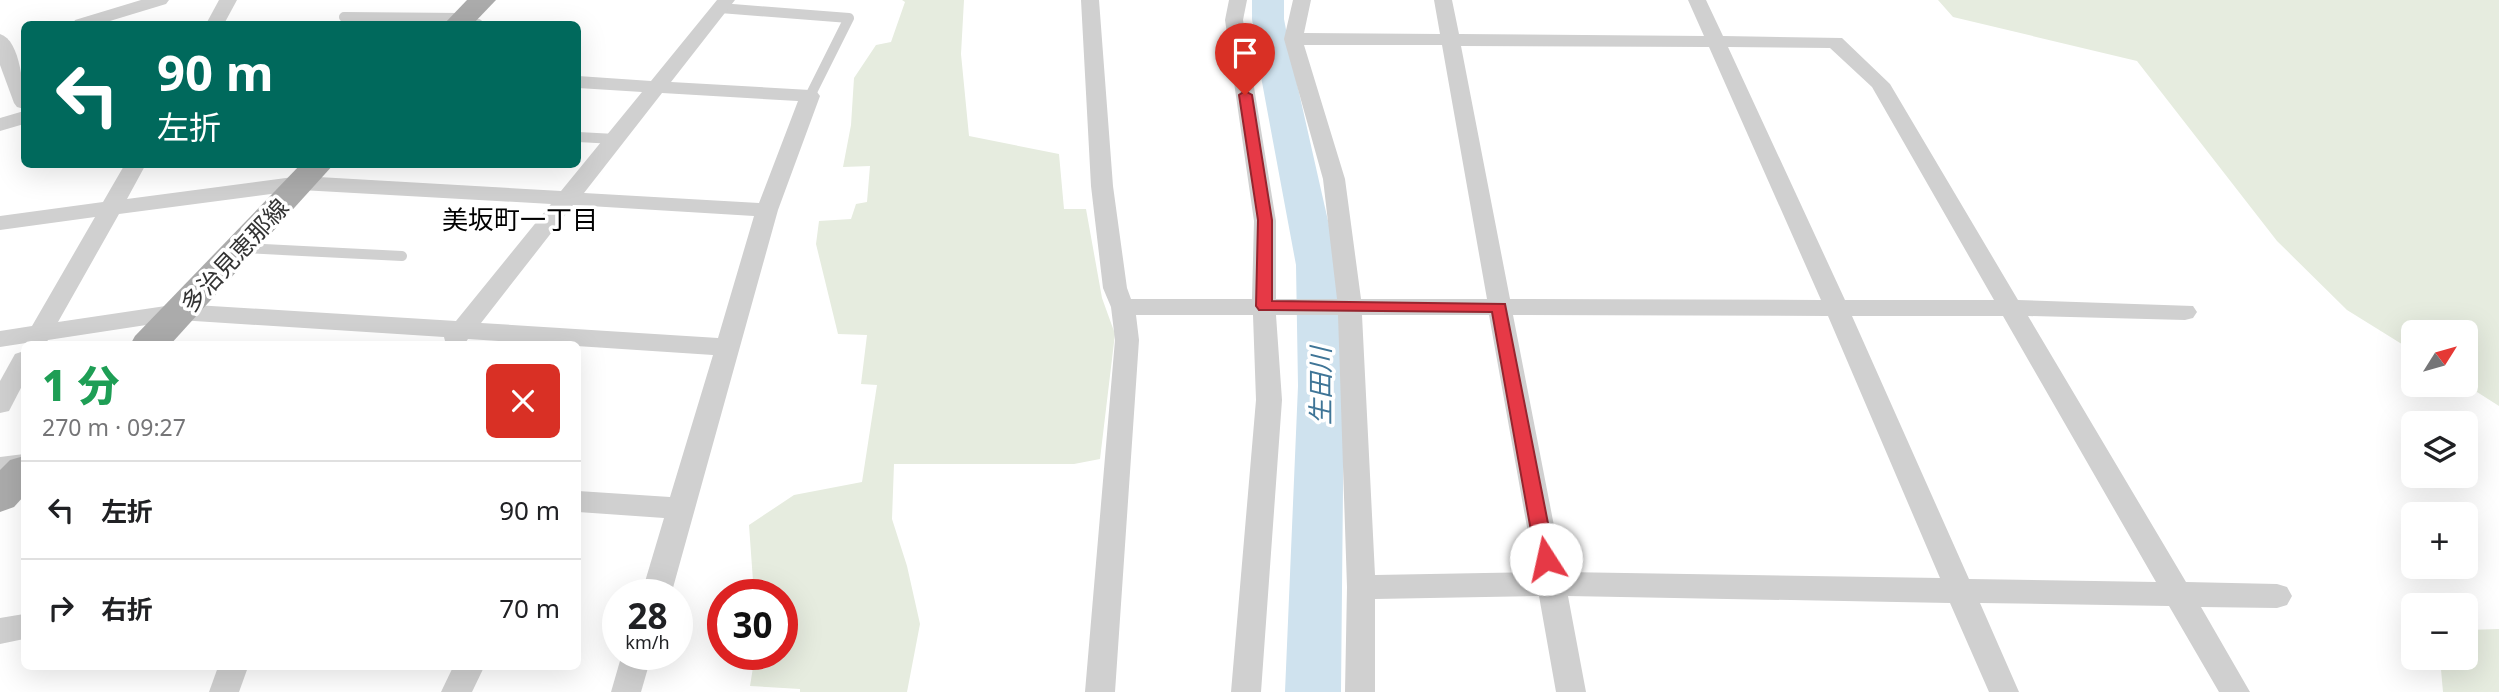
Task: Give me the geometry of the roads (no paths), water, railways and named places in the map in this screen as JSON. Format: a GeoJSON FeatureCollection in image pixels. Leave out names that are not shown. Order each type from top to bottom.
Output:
{"type":"FeatureCollection","features":[{"type":"Feature","properties":{"kind":"main road","name":"多治見恵那線"},"geometry":{"type":"LineString","coordinates":[[152,341],[310,174]]}},
{"type":"Feature","properties":{"kind":"main road"},"geometry":{"type":"LineString","coordinates":[[0,496],[21,474]]}},
{"type":"Feature","properties":{"kind":"street"},"geometry":{"type":"LineString","coordinates":[[92,21],[160,0]]}},
{"type":"Feature","properties":{"kind":"street"},"geometry":{"type":"LineString","coordinates":[[217,21],[228,0]]}},
{"type":"Feature","properties":{"kind":"street"},"geometry":{"type":"LineString","coordinates":[[1090,0],[1102,186],[1115,288],[1123,307],[1127,340],[1100,692]]}},
{"type":"Feature","properties":{"kind":"street"},"geometry":{"type":"LineString","coordinates":[[1238,0],[1234,20],[1265,220],[1264,306],[1269,400],[1246,692]]}},
{"type":"Feature","properties":{"kind":"street"},"geometry":{"type":"LineString","coordinates":[[1302,0],[1293,39],[1334,179],[1350,305],[1362,587],[1360,692]]}},
{"type":"Feature","properties":{"kind":"street"},"geometry":{"type":"LineString","coordinates":[[1443,0],[1571,692]]}},
{"type":"Feature","properties":{"kind":"street"},"geometry":{"type":"LineString","coordinates":[[1697,0],[1837,309],[2004,692]]}},
{"type":"Feature","properties":{"kind":"street"},"geometry":{"type":"LineString","coordinates":[[457,337],[723,4]]}},
{"type":"Feature","properties":{"kind":"street"},"geometry":{"type":"LineString","coordinates":[[1293,39],[1835,42],[1880,84],[2235,692]]}},
{"type":"Feature","properties":{"kind":"street"},"geometry":{"type":"LineString","coordinates":[[21,44],[1,47],[21,96]]}},
{"type":"Feature","properties":{"kind":"street"},"geometry":{"type":"LineString","coordinates":[[581,82],[810,96],[766,210],[661,579]]}},
{"type":"Feature","properties":{"kind":"street"},"geometry":{"type":"LineString","coordinates":[[0,125],[21,118]]}},
{"type":"Feature","properties":{"kind":"street"},"geometry":{"type":"LineString","coordinates":[[37,339],[134,168]]}},
{"type":"Feature","properties":{"kind":"street"},"geometry":{"type":"LineString","coordinates":[[0,223],[111,208],[310,174],[569,198],[766,210]]}},
{"type":"Feature","properties":{"kind":"street"},"geometry":{"type":"LineString","coordinates":[[1123,307],[1350,305],[2010,308],[2185,312]]}},
{"type":"Feature","properties":{"kind":"street"},"geometry":{"type":"LineString","coordinates":[[0,340],[37,339],[179,312],[457,337],[565,341]]}},
{"type":"Feature","properties":{"kind":"street"},"geometry":{"type":"LineString","coordinates":[[581,342],[728,347]]}},
{"type":"Feature","properties":{"kind":"street"},"geometry":{"type":"LineString","coordinates":[[0,404],[21,366]]}},
{"type":"Feature","properties":{"kind":"street"},"geometry":{"type":"LineString","coordinates":[[0,467],[21,464]]}},
{"type":"Feature","properties":{"kind":"street"},"geometry":{"type":"LineString","coordinates":[[581,501],[682,509]]}},
{"type":"Feature","properties":{"kind":"street"},"geometry":{"type":"LineString","coordinates":[[1362,587],[1550,584],[2277,596]]}},
{"type":"Feature","properties":{"kind":"street"},"geometry":{"type":"LineString","coordinates":[[0,631],[21,628]]}},
{"type":"Feature","properties":{"kind":"street"},"geometry":{"type":"LineString","coordinates":[[224,692],[232,670]]}},
{"type":"Feature","properties":{"kind":"street"},"geometry":{"type":"LineString","coordinates":[[456,692],[467,670]]}},
{"type":"Feature","properties":{"kind":"street"},"geometry":{"type":"LineString","coordinates":[[626,692],[632,670]]}},
{"type":"Feature","properties":{"kind":"lane"},"geometry":{"type":"LineString","coordinates":[[723,4],[849,18],[810,96]]}},
{"type":"Feature","properties":{"kind":"lane"},"geometry":{"type":"LineString","coordinates":[[344,17],[468,18]]}},
{"type":"Feature","properties":{"kind":"lane"},"geometry":{"type":"LineString","coordinates":[[581,137],[615,139]]}},
{"type":"Feature","properties":{"kind":"lane"},"geometry":{"type":"LineString","coordinates":[[242,248],[402,256]]}},
{"type":"Feature","properties":{"kind":"waterway","name":"生田川"},"geometry":{"type":"LineString","coordinates":[[1268,0],[1268,19],[1276,66],[1317,265],[1321,386],[1313,692]]}},
{"type":"Feature","properties":{"kind":"district","name":"美坂町一丁目"},"geometry":{"type":"Point","coordinates":[520,219]}}]}
